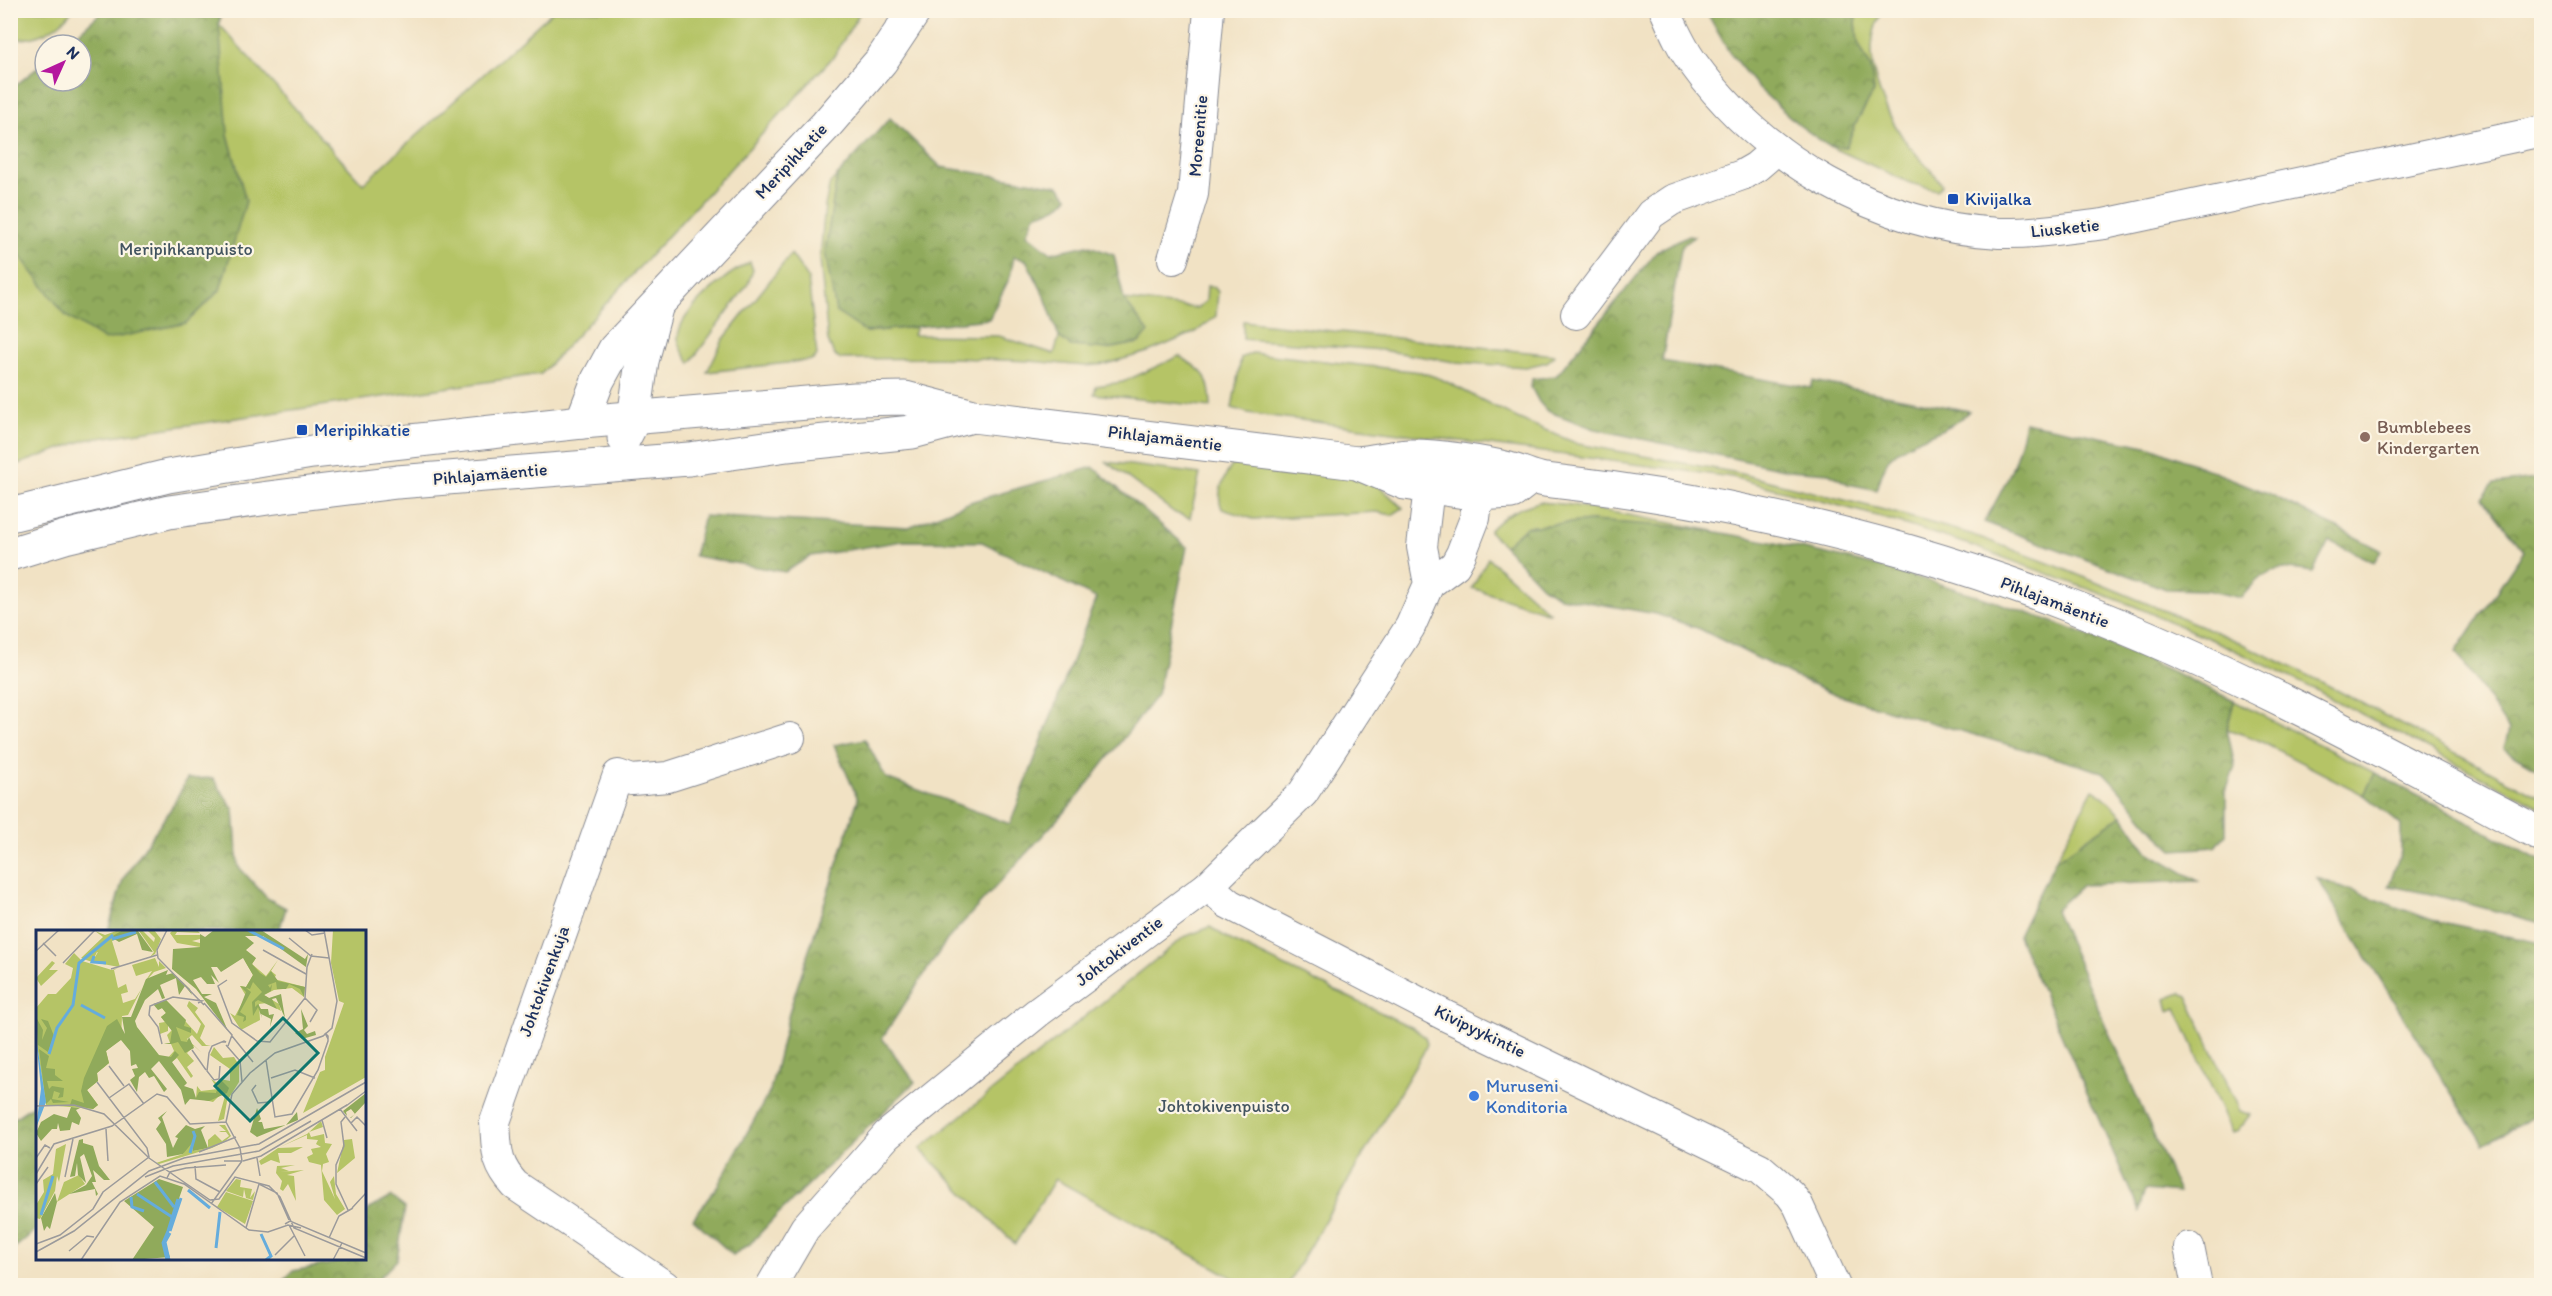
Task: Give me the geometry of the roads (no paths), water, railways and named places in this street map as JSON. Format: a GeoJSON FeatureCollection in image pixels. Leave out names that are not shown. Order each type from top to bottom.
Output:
{"type":"FeatureCollection","features":[{"type":"Feature","properties":{"kind":"main road","name":"Meripihkatie"},"geometry":{"type":"LineString","coordinates":[[582,422],[606,362],[657,303],[833,117],[881,61],[915,10]]}},
{"type":"Feature","properties":{"kind":"main road","name":"Meripihkatie"},"geometry":{"type":"LineString","coordinates":[[611,464],[634,418],[642,361],[657,303]]}},
{"type":"Feature","properties":{"kind":"main road","name":"Pihlajamäentie"},"geometry":{"type":"LineString","coordinates":[[10,515],[168,476],[312,452],[582,422],[855,399],[905,398],[973,416],[1357,464],[1406,483],[1478,494],[1512,492],[1530,478]]}},
{"type":"Feature","properties":{"kind":"main road","name":"Pihlajamäentie"},"geometry":{"type":"LineString","coordinates":[[10,554],[65,537],[169,512],[351,487],[689,459],[787,445],[912,432],[973,416]]}},
{"type":"Feature","properties":{"kind":"main road"},"geometry":{"type":"LineString","coordinates":[[582,422],[611,464]]}},
{"type":"Feature","properties":{"kind":"main road","name":"Pihlajamäentie"},"geometry":{"type":"LineString","coordinates":[[1357,464],[1410,456],[1511,469],[1530,478],[1626,489],[1748,512],[1858,537],[1978,573],[2083,611],[2308,711],[2541,835]]}},
{"type":"Feature","properties":{"kind":"street","name":"Moreenitie"},"geometry":{"type":"LineString","coordinates":[[1173,259],[1193,194],[1209,10]]}},
{"type":"Feature","properties":{"kind":"street","name":"Liusketie"},"geometry":{"type":"LineString","coordinates":[[1665,10],[1691,61],[1706,80],[1730,108],[1778,149],[1806,169],[1899,214],[1939,225],[2001,233],[2041,232],[2104,224],[2541,131]]}},
{"type":"Feature","properties":{"kind":"street"},"geometry":{"type":"LineString","coordinates":[[1576,314],[1651,214],[1672,200],[1742,175],[1778,149]]}},
{"type":"Feature","properties":{"kind":"street"},"geometry":{"type":"LineString","coordinates":[[1461,462],[1478,494],[1474,518],[1455,565],[1429,584],[1422,547],[1429,488],[1461,462]]}},
{"type":"Feature","properties":{"kind":"street","name":"Johtokiventie"},"geometry":{"type":"LineString","coordinates":[[771,1286],[806,1228],[887,1135],[1037,1013],[1208,886],[1303,793],[1410,627],[1429,584]]}},
{"type":"Feature","properties":{"kind":"street","name":"Johtokivenkuja"},"geometry":{"type":"LineString","coordinates":[[665,1286],[514,1185],[502,1170],[496,1149],[495,1122],[618,775],[632,780],[668,777],[790,738]]}},
{"type":"Feature","properties":{"kind":"street","name":"Kivipyykintie"},"geometry":{"type":"LineString","coordinates":[[1208,886],[1229,904],[1417,1001],[1760,1168],[1790,1194],[1798,1205],[1835,1286]]}},
{"type":"Feature","properties":{"kind":"street"},"geometry":{"type":"LineString","coordinates":[[2189,1247],[2197,1286]]}},
{"type":"Feature","properties":{"kind":"place","name":"Kivijalka"},"geometry":{"type":"Point","coordinates":[1953,199]}},
{"type":"Feature","properties":{"kind":"place","name":"Meripihkatie"},"geometry":{"type":"Point","coordinates":[302,430]}},
{"type":"Feature","properties":{"kind":"place","name":"Bumblebees Kindergarten"},"geometry":{"type":"Point","coordinates":[2365,437]}},
{"type":"Feature","properties":{"kind":"place","name":"Muruseni Konditoria"},"geometry":{"type":"Point","coordinates":[1474,1096]}},
{"type":"Feature","properties":{"kind":"park label","name":"Meripihkanpuisto"},"geometry":{"type":"Point","coordinates":[186,249]}},
{"type":"Feature","properties":{"kind":"park label","name":"Johtokivenpuisto"},"geometry":{"type":"Point","coordinates":[1224,1106]}}]}
